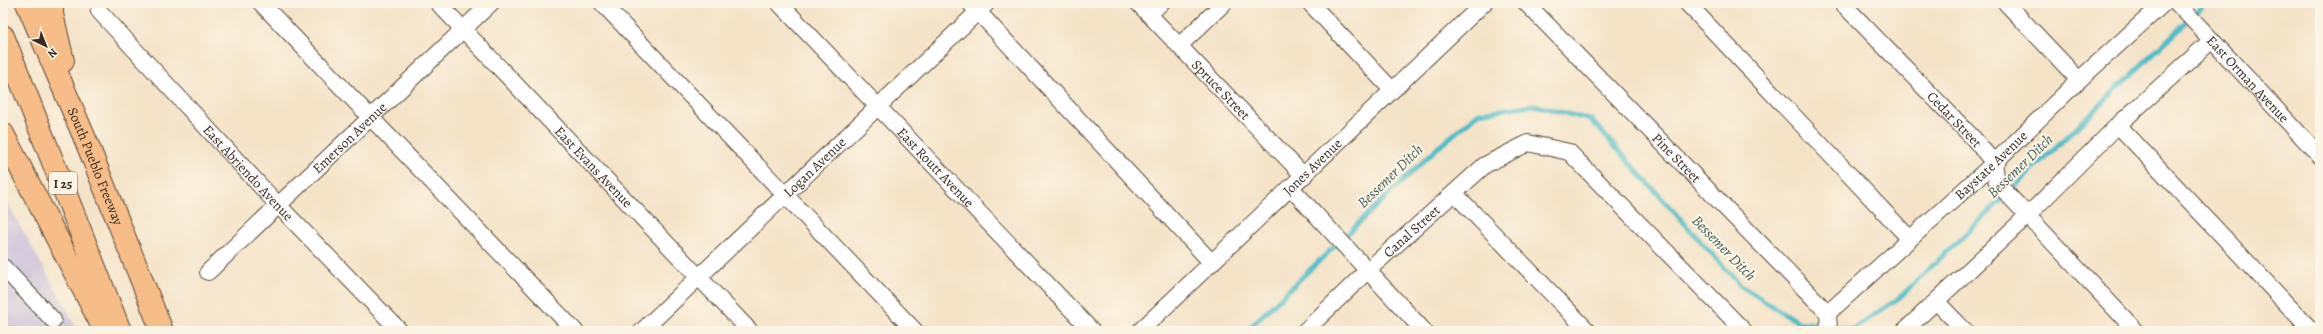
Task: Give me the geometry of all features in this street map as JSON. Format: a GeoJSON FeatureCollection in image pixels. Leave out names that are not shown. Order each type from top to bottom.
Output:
{"type":"FeatureCollection","features":[{"type":"Feature","properties":{"kind":"highway","name":"South Pueblo Freeway"},"geometry":{"type":"LineString","coordinates":[[27,3],[86,141],[162,331]]}},
{"type":"Feature","properties":{"kind":"highway"},"geometry":{"type":"LineString","coordinates":[[52,3],[52,14],[62,57],[86,141]]}},
{"type":"Feature","properties":{"kind":"highway","name":"I 25"},"geometry":{"type":"LineString","coordinates":[[3,36],[120,331]]}},
{"type":"Feature","properties":{"kind":"highway"},"geometry":{"type":"LineString","coordinates":[[3,134],[105,331]]}},
{"type":"Feature","properties":{"kind":"street"},"geometry":{"type":"LineString","coordinates":[[260,3],[575,331]]}},
{"type":"Feature","properties":{"kind":"street","name":"East Evans Avenue"},"geometry":{"type":"LineString","coordinates":[[438,3],[750,331]]}},
{"type":"Feature","properties":{"kind":"street","name":"Emerson Avenue"},"geometry":{"type":"LineString","coordinates":[[208,272],[491,3]]}},
{"type":"Feature","properties":{"kind":"street"},"geometry":{"type":"LineString","coordinates":[[602,3],[914,331]]}},
{"type":"Feature","properties":{"kind":"street","name":"East Routt Avenue"},"geometry":{"type":"LineString","coordinates":[[779,3],[1092,331]]}},
{"type":"Feature","properties":{"kind":"street","name":"Spruce Street"},"geometry":{"type":"LineString","coordinates":[[1138,3],[1304,176]]}},
{"type":"Feature","properties":{"kind":"street"},"geometry":{"type":"LineString","coordinates":[[1149,14],[1161,3]]}},
{"type":"Feature","properties":{"kind":"street"},"geometry":{"type":"LineString","coordinates":[[1179,46],[1224,3]]}},
{"type":"Feature","properties":{"kind":"street"},"geometry":{"type":"LineString","coordinates":[[1310,3],[1392,90]]}},
{"type":"Feature","properties":{"kind":"street","name":"Pine Street"},"geometry":{"type":"LineString","coordinates":[[1526,3],[1828,313]]}},
{"type":"Feature","properties":{"kind":"street"},"geometry":{"type":"LineString","coordinates":[[1687,3],[1910,239]]}},
{"type":"Feature","properties":{"kind":"street","name":"Cedar Street"},"geometry":{"type":"LineString","coordinates":[[1842,3],[1974,139],[1994,163]]}},
{"type":"Feature","properties":{"kind":"street"},"geometry":{"type":"LineString","coordinates":[[2006,3],[2079,80]]}},
{"type":"Feature","properties":{"kind":"street","name":"Baystate Avenue"},"geometry":{"type":"LineString","coordinates":[[1828,313],[1994,163],[2079,80],[2164,3]]}},
{"type":"Feature","properties":{"kind":"street","name":"Jones Avenue"},"geometry":{"type":"LineString","coordinates":[[1140,331],[1304,176],[1482,4]]}},
{"type":"Feature","properties":{"kind":"street"},"geometry":{"type":"LineString","coordinates":[[978,6],[1212,263]]}},
{"type":"Feature","properties":{"kind":"street","name":"Logan Avenue"},"geometry":{"type":"LineString","coordinates":[[642,331],[785,195],[978,6]]}},
{"type":"Feature","properties":{"kind":"street","name":"East Orman Avenue"},"geometry":{"type":"LineString","coordinates":[[2181,8],[2320,156]]}},
{"type":"Feature","properties":{"kind":"street","name":"East Abriendo Avenue"},"geometry":{"type":"LineString","coordinates":[[99,11],[278,205],[400,331]]}},
{"type":"Feature","properties":{"kind":"street"},"geometry":{"type":"LineString","coordinates":[[1904,331],[1937,302],[2024,213],[2212,40]]}},
{"type":"Feature","properties":{"kind":"street"},"geometry":{"type":"LineString","coordinates":[[2118,125],[2312,331]]}},
{"type":"Feature","properties":{"kind":"street","name":"Canal Street"},"geometry":{"type":"LineString","coordinates":[[1305,331],[1367,271],[1485,165],[1528,143],[1569,152],[1744,331]]}},
{"type":"Feature","properties":{"kind":"street"},"geometry":{"type":"LineString","coordinates":[[1994,163],[1997,183],[2136,331]]}},
{"type":"Feature","properties":{"kind":"street"},"geometry":{"type":"LineString","coordinates":[[1291,188],[1424,331]]}},
{"type":"Feature","properties":{"kind":"street"},"geometry":{"type":"LineString","coordinates":[[1454,193],[1588,331]]}},
{"type":"Feature","properties":{"kind":"street"},"geometry":{"type":"LineString","coordinates":[[3,267],[52,320]]}},
{"type":"Feature","properties":{"kind":"street"},"geometry":{"type":"LineString","coordinates":[[1937,302],[1965,331]]}},
{"type":"Feature","properties":{"kind":"street"},"geometry":{"type":"LineString","coordinates":[[1828,313],[1829,331]]}},
{"type":"Feature","properties":{"kind":"shaded area"},"geometry":{"type":"Polygon","coordinates":[[[3,195],[66,308],[78,331],[3,331],[3,195]]]}},
{"type":"Feature","properties":{"kind":"waterway","name":"Bessemer Ditch"},"geometry":{"type":"LineString","coordinates":[[1246,331],[1434,151],[1479,113],[1534,105],[1591,120],[1741,286],[1798,322],[1853,329],[1899,298],[2206,3]]}}]}
